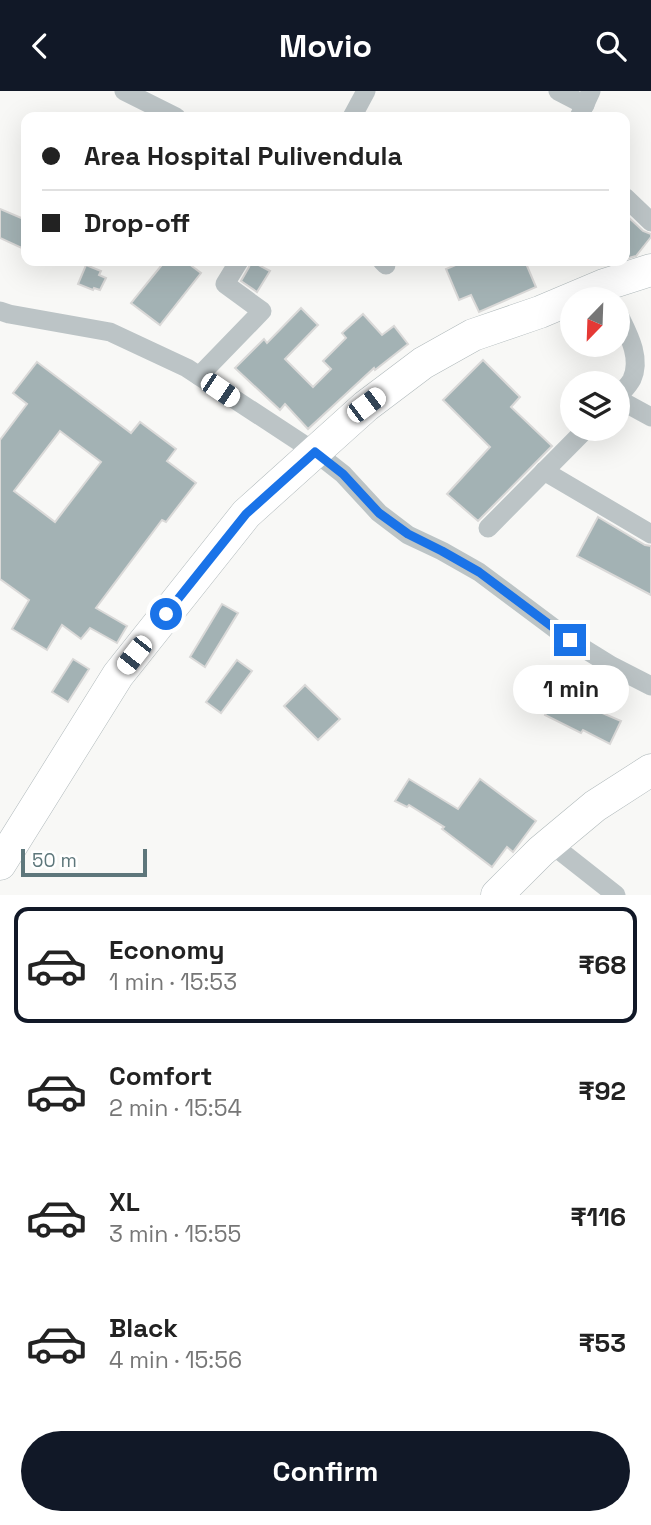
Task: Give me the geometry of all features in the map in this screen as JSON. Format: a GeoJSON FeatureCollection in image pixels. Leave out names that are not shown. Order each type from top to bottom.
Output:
{"type":"FeatureCollection","features":[{"type":"Feature","properties":{"kind":"main road"},"geometry":{"type":"LineString","coordinates":[[617,287],[651,270]]}},
{"type":"Feature","properties":{"kind":"main road"},"geometry":{"type":"LineString","coordinates":[[0,864],[118,675],[246,514],[366,405],[423,363],[473,335],[560,306]]}},
{"type":"Feature","properties":{"kind":"main road"},"geometry":{"type":"LineString","coordinates":[[497,895],[550,843],[595,806],[651,770]]}},
{"type":"Feature","properties":{"kind":"street"},"geometry":{"type":"LineString","coordinates":[[124,91],[166,112]]}},
{"type":"Feature","properties":{"kind":"street"},"geometry":{"type":"LineString","coordinates":[[355,112],[366,91]]}},
{"type":"Feature","properties":{"kind":"street"},"geometry":{"type":"LineString","coordinates":[[558,91],[585,104]]}},
{"type":"Feature","properties":{"kind":"street"},"geometry":{"type":"LineString","coordinates":[[630,202],[651,222]]}},
{"type":"Feature","properties":{"kind":"street"},"geometry":{"type":"LineString","coordinates":[[199,376],[262,311],[225,284],[236,266]]}},
{"type":"Feature","properties":{"kind":"street"},"geometry":{"type":"LineString","coordinates":[[0,311],[110,332],[187,368],[315,452],[343,474],[379,513],[408,534],[479,572],[570,640],[651,686]]}},
{"type":"Feature","properties":{"kind":"street"},"geometry":{"type":"LineString","coordinates":[[630,337],[635,360],[630,382]]}},
{"type":"Feature","properties":{"kind":"street"},"geometry":{"type":"LineString","coordinates":[[630,405],[651,417]]}},
{"type":"Feature","properties":{"kind":"street"},"geometry":{"type":"LineString","coordinates":[[488,528],[574,441]]}},
{"type":"Feature","properties":{"kind":"street"},"geometry":{"type":"LineString","coordinates":[[544,471],[651,534]]}},
{"type":"Feature","properties":{"kind":"street"},"geometry":{"type":"LineString","coordinates":[[550,843],[616,895]]}},
{"type":"Feature","properties":{"kind":"building"},"geometry":{"type":"Polygon","coordinates":[[[0,209],[21,218],[21,248],[0,238],[0,209]]]}},
{"type":"Feature","properties":{"kind":"building"},"geometry":{"type":"Polygon","coordinates":[[[630,219],[643,231],[651,234],[636,256],[630,258],[630,219]]]}},
{"type":"Feature","properties":{"kind":"building"},"geometry":{"type":"Polygon","coordinates":[[[86,266],[101,271],[99,275],[106,278],[100,290],[78,284],[86,266]]]}},
{"type":"Feature","properties":{"kind":"building"},"geometry":{"type":"Polygon","coordinates":[[[161,266],[192,266],[201,273],[160,325],[131,303],[161,266]]]}},
{"type":"Feature","properties":{"kind":"building"},"geometry":{"type":"Polygon","coordinates":[[[260,266],[270,271],[257,292],[241,281],[249,267],[260,266]]]}},
{"type":"Feature","properties":{"kind":"building"},"geometry":{"type":"Polygon","coordinates":[[[453,266],[527,266],[536,287],[479,312],[471,295],[459,300],[446,269],[453,266]]]}},
{"type":"Feature","properties":{"kind":"building"},"geometry":{"type":"Polygon","coordinates":[[[301,308],[318,325],[285,359],[313,387],[331,369],[323,361],[346,338],[342,333],[363,314],[382,335],[394,326],[408,344],[375,370],[374,368],[308,429],[285,404],[280,410],[235,368],[264,339],[267,343],[301,308]]]}},
{"type":"Feature","properties":{"kind":"building"},"geometry":{"type":"Polygon","coordinates":[[[483,360],[520,397],[511,407],[552,446],[478,521],[447,494],[490,447],[443,400],[483,360]]]}},
{"type":"Feature","properties":{"kind":"building"},"geometry":{"type":"Polygon","coordinates":[[[37,362],[131,433],[140,422],[176,449],[167,461],[196,483],[166,522],[162,520],[96,608],[127,626],[117,643],[90,628],[81,639],[62,625],[47,650],[12,629],[29,600],[0,579],[0,440],[27,404],[13,393],[37,362]],[[60,431],[14,491],[55,522],[101,462],[60,431]]]}},
{"type":"Feature","properties":{"kind":"building"},"geometry":{"type":"Polygon","coordinates":[[[598,517],[651,546],[651,595],[577,556],[598,517]]]}},
{"type":"Feature","properties":{"kind":"building"},"geometry":{"type":"Polygon","coordinates":[[[222,604],[238,613],[205,667],[190,657],[222,604]]]}},
{"type":"Feature","properties":{"kind":"building"},"geometry":{"type":"Polygon","coordinates":[[[73,659],[89,669],[68,702],[52,692],[73,659]]]}},
{"type":"Feature","properties":{"kind":"building"},"geometry":{"type":"Polygon","coordinates":[[[237,660],[252,671],[221,713],[206,702],[237,660]]]}},
{"type":"Feature","properties":{"kind":"building"},"geometry":{"type":"Polygon","coordinates":[[[305,685],[340,719],[318,740],[284,706],[305,685]]]}},
{"type":"Feature","properties":{"kind":"building"},"geometry":{"type":"Polygon","coordinates":[[[557,690],[573,698],[572,700],[621,721],[610,744],[545,715],[557,690]]]}},
{"type":"Feature","properties":{"kind":"building"},"geometry":{"type":"Polygon","coordinates":[[[409,779],[458,809],[480,779],[536,821],[513,852],[507,847],[492,867],[442,829],[444,827],[409,805],[407,807],[395,801],[409,779]]]}},
{"type":"Feature","properties":{"kind":"route"},"geometry":{"type":"LineString","coordinates":[[166,614],[246,514],[315,452],[343,474],[379,513],[408,534],[479,572],[570,640]]}}]}
